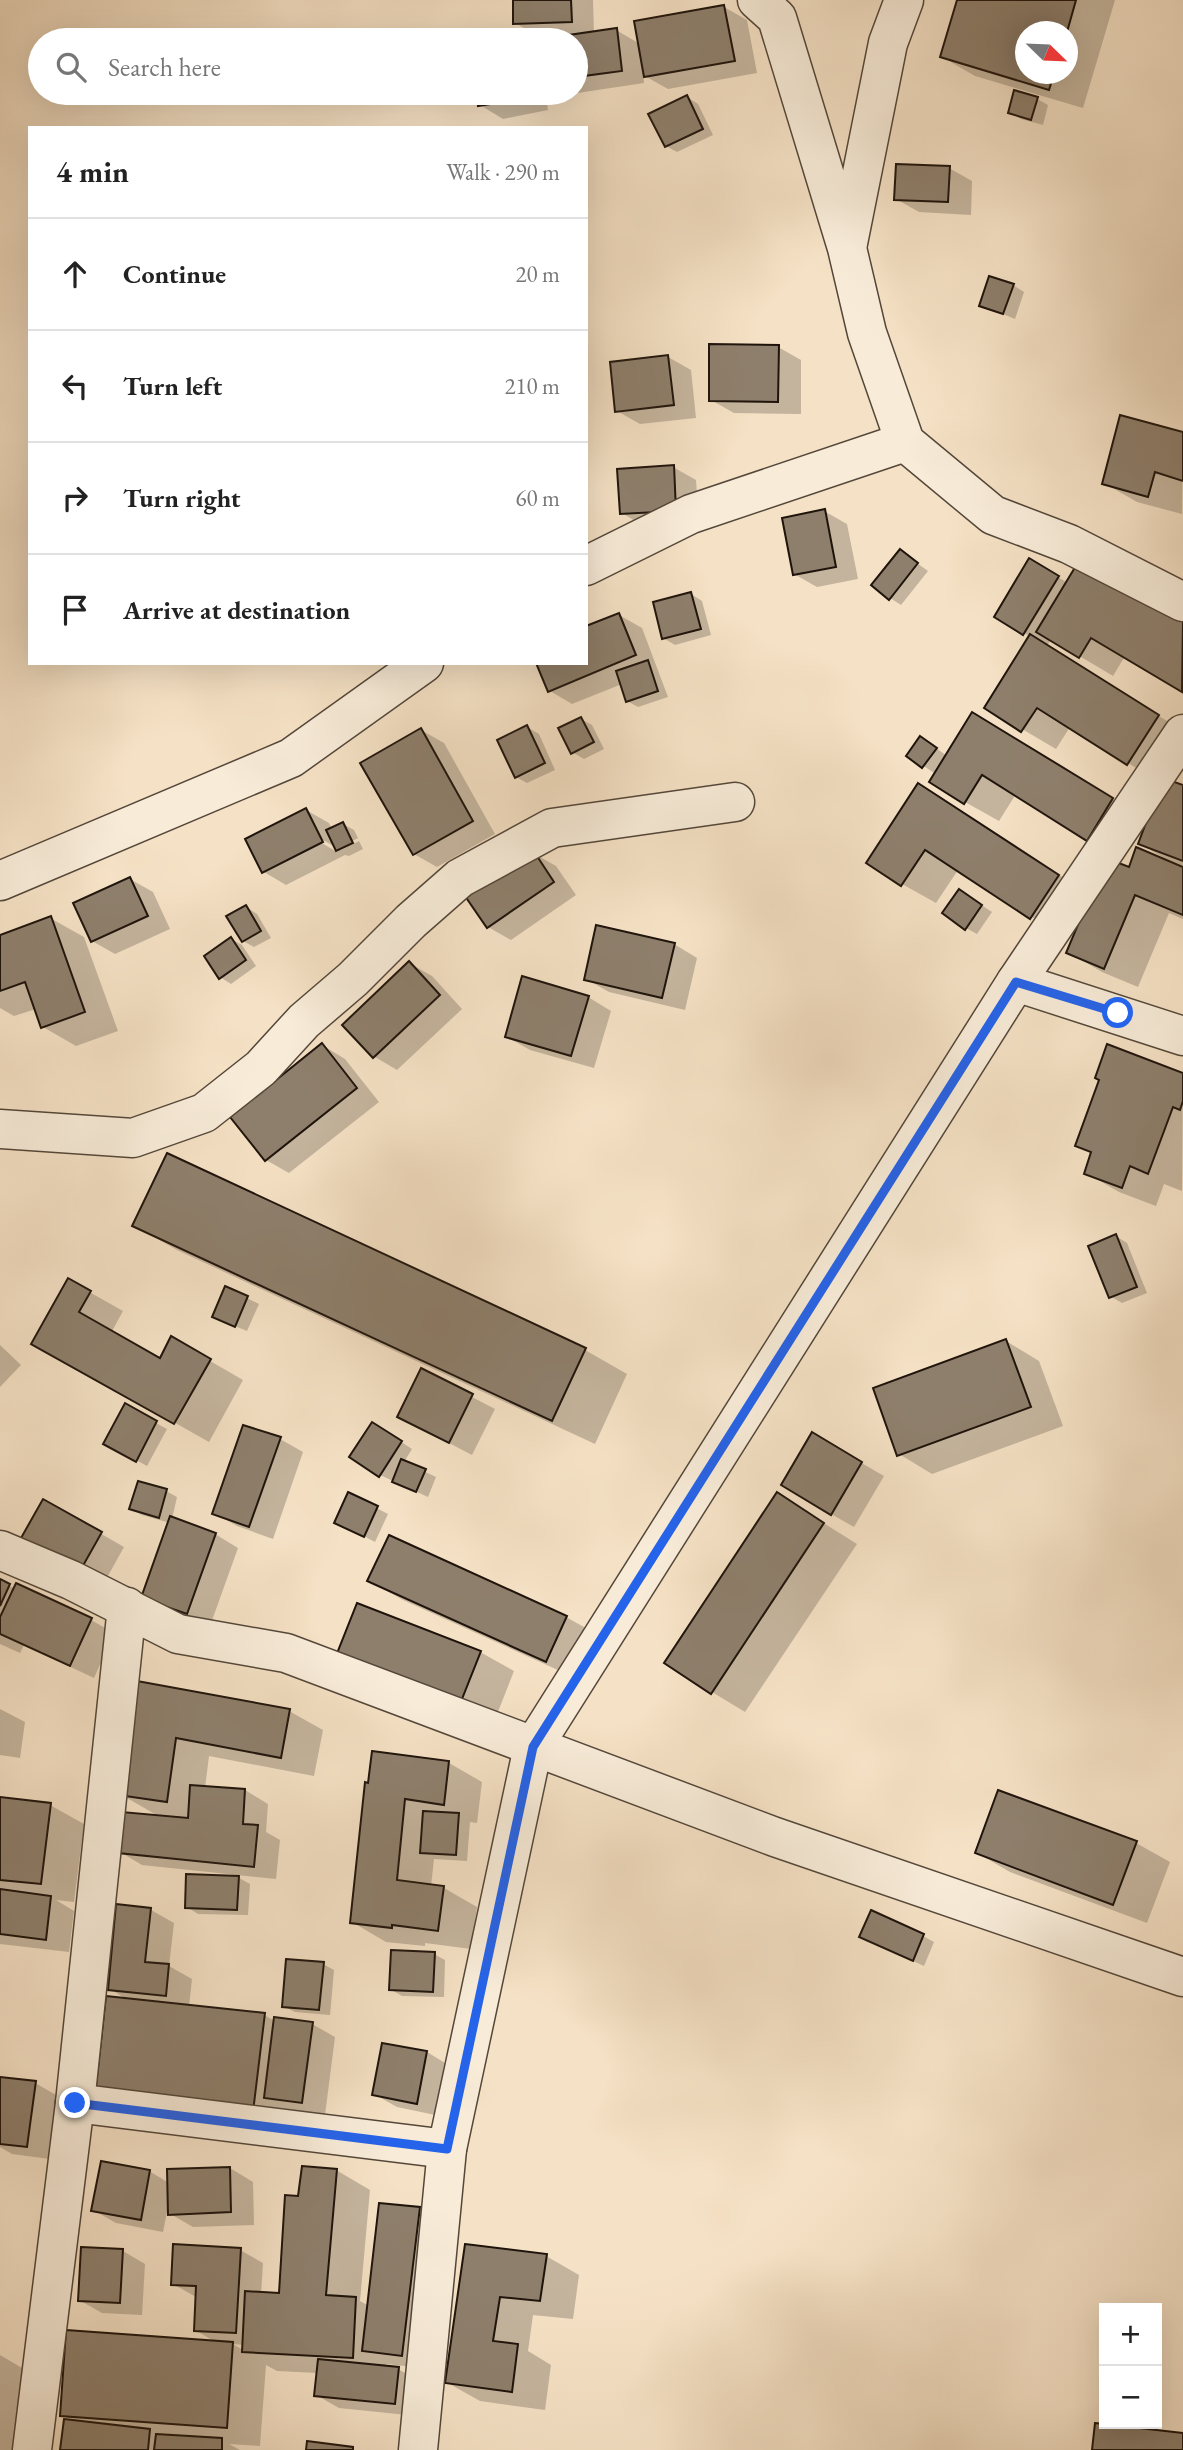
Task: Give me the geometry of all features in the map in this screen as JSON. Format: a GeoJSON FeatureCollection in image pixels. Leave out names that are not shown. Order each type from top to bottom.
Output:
{"type":"FeatureCollection","features":[{"type":"Feature","properties":{"kind":"street"},"geometry":{"type":"LineString","coordinates":[[757,0],[777,18],[847,248],[867,333],[905,442],[993,515],[1069,544],[1183,602]]}},
{"type":"Feature","properties":{"kind":"street"},"geometry":{"type":"LineString","coordinates":[[847,248],[888,43],[904,0]]}},
{"type":"Feature","properties":{"kind":"street"},"geometry":{"type":"LineString","coordinates":[[588,565],[691,514],[905,442]]}},
{"type":"Feature","properties":{"kind":"street"},"geometry":{"type":"LineString","coordinates":[[0,880],[291,758],[421,665]]}},
{"type":"Feature","properties":{"kind":"street"},"geometry":{"type":"LineString","coordinates":[[418,2450],[447,2149],[533,1747],[1016,982],[1183,734]]}},
{"type":"Feature","properties":{"kind":"street"},"geometry":{"type":"LineString","coordinates":[[0,1129],[133,1138],[204,1113],[261,1068],[304,1021],[353,979],[411,921],[460,878],[552,828],[735,802]]}},
{"type":"Feature","properties":{"kind":"street"},"geometry":{"type":"LineString","coordinates":[[1016,982],[1183,1036]]}},
{"type":"Feature","properties":{"kind":"street"},"geometry":{"type":"LineString","coordinates":[[0,1550],[127,1607],[178,1634],[286,1654],[775,1837],[1183,1977]]}},
{"type":"Feature","properties":{"kind":"street"},"geometry":{"type":"LineString","coordinates":[[32,2450],[75,2103],[127,1607]]}},
{"type":"Feature","properties":{"kind":"street"},"geometry":{"type":"LineString","coordinates":[[75,2103],[447,2149]]}},
{"type":"Feature","properties":{"kind":"building"},"geometry":{"type":"Polygon","coordinates":[[[513,0],[571,0],[572,22],[513,24],[513,0]]]}},
{"type":"Feature","properties":{"kind":"building"},"geometry":{"type":"Polygon","coordinates":[[[957,0],[1076,0],[1070,21],[1015,21],[1015,80],[940,57],[957,0]]]}},
{"type":"Feature","properties":{"kind":"building"},"geometry":{"type":"Polygon","coordinates":[[[724,5],[735,61],[644,77],[634,21],[724,5]]]}},
{"type":"Feature","properties":{"kind":"building"},"geometry":{"type":"Polygon","coordinates":[[[617,28],[622,71],[588,75],[588,32],[617,28]]]}},
{"type":"Feature","properties":{"kind":"building"},"geometry":{"type":"Polygon","coordinates":[[[1029,84],[1051,84],[1049,90],[1029,84]]]}},
{"type":"Feature","properties":{"kind":"building"},"geometry":{"type":"Polygon","coordinates":[[[1014,90],[1038,97],[1031,120],[1008,113],[1014,90]]]}},
{"type":"Feature","properties":{"kind":"building"},"geometry":{"type":"Polygon","coordinates":[[[687,95],[703,129],[665,147],[648,114],[687,95]]]}},
{"type":"Feature","properties":{"kind":"building"},"geometry":{"type":"Polygon","coordinates":[[[896,164],[950,166],[948,202],[894,200],[896,164]]]}},
{"type":"Feature","properties":{"kind":"building"},"geometry":{"type":"Polygon","coordinates":[[[989,276],[1014,284],[1003,314],[979,306],[989,276]]]}},
{"type":"Feature","properties":{"kind":"building"},"geometry":{"type":"Polygon","coordinates":[[[709,344],[779,345],[778,402],[709,401],[709,344]]]}},
{"type":"Feature","properties":{"kind":"building"},"geometry":{"type":"Polygon","coordinates":[[[668,355],[674,405],[615,412],[610,362],[668,355]]]}},
{"type":"Feature","properties":{"kind":"building"},"geometry":{"type":"Polygon","coordinates":[[[1120,415],[1183,432],[1183,481],[1155,472],[1148,497],[1102,484],[1120,415]]]}},
{"type":"Feature","properties":{"kind":"building"},"geometry":{"type":"Polygon","coordinates":[[[674,465],[676,511],[620,514],[617,469],[674,465]]]}},
{"type":"Feature","properties":{"kind":"building"},"geometry":{"type":"Polygon","coordinates":[[[825,509],[836,567],[793,575],[782,518],[825,509]]]}},
{"type":"Feature","properties":{"kind":"building"},"geometry":{"type":"Polygon","coordinates":[[[900,549],[918,563],[889,600],[871,585],[900,549]]]}},
{"type":"Feature","properties":{"kind":"building"},"geometry":{"type":"Polygon","coordinates":[[[1029,558],[1059,576],[1023,635],[994,617],[1029,558]]]}},
{"type":"Feature","properties":{"kind":"building"},"geometry":{"type":"Polygon","coordinates":[[[1080,559],[1183,620],[1182,692],[1091,638],[1079,658],[1036,632],[1080,559]]]}},
{"type":"Feature","properties":{"kind":"building"},"geometry":{"type":"Polygon","coordinates":[[[691,592],[701,629],[662,639],[653,602],[691,592]]]}},
{"type":"Feature","properties":{"kind":"building"},"geometry":{"type":"Polygon","coordinates":[[[619,613],[636,655],[548,692],[537,665],[588,665],[588,625],[619,613]]]}},
{"type":"Feature","properties":{"kind":"building"},"geometry":{"type":"Polygon","coordinates":[[[1030,634],[1159,715],[1127,765],[1037,708],[1021,732],[984,708],[1030,634]]]}},
{"type":"Feature","properties":{"kind":"building"},"geometry":{"type":"Polygon","coordinates":[[[648,660],[658,691],[626,702],[616,671],[648,660]]]}},
{"type":"Feature","properties":{"kind":"building"},"geometry":{"type":"Polygon","coordinates":[[[972,712],[1113,798],[1087,841],[982,775],[964,804],[929,782],[972,712]]]}},
{"type":"Feature","properties":{"kind":"building"},"geometry":{"type":"Polygon","coordinates":[[[581,717],[594,742],[571,754],[558,728],[581,717]]]}},
{"type":"Feature","properties":{"kind":"building"},"geometry":{"type":"Polygon","coordinates":[[[527,725],[545,763],[515,778],[497,740],[527,725]]]}},
{"type":"Feature","properties":{"kind":"building"},"geometry":{"type":"Polygon","coordinates":[[[421,728],[473,821],[413,855],[360,763],[421,728]]]}},
{"type":"Feature","properties":{"kind":"building"},"geometry":{"type":"Polygon","coordinates":[[[920,736],[937,748],[922,768],[906,756],[920,736]]]}},
{"type":"Feature","properties":{"kind":"building"},"geometry":{"type":"Polygon","coordinates":[[[1163,778],[1183,785],[1183,861],[1138,844],[1163,778]]]}},
{"type":"Feature","properties":{"kind":"building"},"geometry":{"type":"Polygon","coordinates":[[[918,783],[1059,875],[1030,919],[925,850],[901,886],[866,863],[918,783]]]}},
{"type":"Feature","properties":{"kind":"building"},"geometry":{"type":"Polygon","coordinates":[[[306,808],[323,842],[262,873],[245,839],[306,808]]]}},
{"type":"Feature","properties":{"kind":"building"},"geometry":{"type":"Polygon","coordinates":[[[343,822],[353,843],[336,851],[326,830],[343,822]]]}},
{"type":"Feature","properties":{"kind":"building"},"geometry":{"type":"Polygon","coordinates":[[[1136,847],[1183,867],[1183,915],[1135,895],[1104,969],[1066,953],[1106,858],[1129,867],[1136,847]]]}},
{"type":"Feature","properties":{"kind":"building"},"geometry":{"type":"Polygon","coordinates":[[[533,850],[554,882],[487,928],[465,896],[533,850]]]}},
{"type":"Feature","properties":{"kind":"building"},"geometry":{"type":"Polygon","coordinates":[[[130,877],[148,916],[91,942],[73,903],[130,877]]]}},
{"type":"Feature","properties":{"kind":"building"},"geometry":{"type":"Polygon","coordinates":[[[959,889],[982,905],[965,930],[942,913],[959,889]]]}},
{"type":"Feature","properties":{"kind":"building"},"geometry":{"type":"Polygon","coordinates":[[[246,905],[261,931],[242,942],[226,916],[246,905]]]}},
{"type":"Feature","properties":{"kind":"building"},"geometry":{"type":"Polygon","coordinates":[[[51,916],[85,1012],[41,1028],[25,982],[0,991],[0,935],[51,916]]]}},
{"type":"Feature","properties":{"kind":"building"},"geometry":{"type":"Polygon","coordinates":[[[596,925],[675,943],[662,998],[584,980],[596,925]]]}},
{"type":"Feature","properties":{"kind":"building"},"geometry":{"type":"Polygon","coordinates":[[[231,937],[246,960],[219,979],[204,956],[231,937]]]}},
{"type":"Feature","properties":{"kind":"building"},"geometry":{"type":"Polygon","coordinates":[[[409,961],[440,995],[373,1058],[342,1025],[409,961]]]}},
{"type":"Feature","properties":{"kind":"building"},"geometry":{"type":"Polygon","coordinates":[[[522,976],[589,996],[571,1056],[505,1037],[522,976]]]}},
{"type":"Feature","properties":{"kind":"building"},"geometry":{"type":"Polygon","coordinates":[[[322,1043],[357,1088],[265,1161],[230,1117],[322,1043]]]}},
{"type":"Feature","properties":{"kind":"building"},"geometry":{"type":"Polygon","coordinates":[[[1107,1044],[1183,1073],[1183,1101],[1180,1110],[1173,1107],[1148,1174],[1130,1166],[1122,1188],[1084,1174],[1091,1152],[1075,1146],[1099,1080],[1095,1078],[1107,1044]]]}},
{"type":"Feature","properties":{"kind":"building"},"geometry":{"type":"Polygon","coordinates":[[[167,1153],[586,1348],[552,1421],[132,1226],[167,1153]]]}},
{"type":"Feature","properties":{"kind":"building"},"geometry":{"type":"Polygon","coordinates":[[[1116,1234],[1137,1287],[1109,1298],[1088,1246],[1116,1234]]]}},
{"type":"Feature","properties":{"kind":"building"},"geometry":{"type":"Polygon","coordinates":[[[68,1278],[91,1291],[79,1312],[160,1358],[171,1336],[211,1359],[174,1424],[31,1344],[68,1278]]]}},
{"type":"Feature","properties":{"kind":"building"},"geometry":{"type":"Polygon","coordinates":[[[225,1286],[248,1296],[235,1327],[212,1317],[225,1286]]]}},
{"type":"Feature","properties":{"kind":"building"},"geometry":{"type":"Polygon","coordinates":[[[1006,1339],[1031,1407],[897,1456],[873,1388],[1006,1339]]]}},
{"type":"Feature","properties":{"kind":"building"},"geometry":{"type":"Polygon","coordinates":[[[421,1368],[473,1394],[449,1443],[397,1417],[421,1368]]]}},
{"type":"Feature","properties":{"kind":"building"},"geometry":{"type":"Polygon","coordinates":[[[125,1403],[157,1421],[136,1462],[103,1444],[125,1403]]]}},
{"type":"Feature","properties":{"kind":"building"},"geometry":{"type":"Polygon","coordinates":[[[372,1422],[402,1441],[379,1477],[349,1457],[372,1422]]]}},
{"type":"Feature","properties":{"kind":"building"},"geometry":{"type":"Polygon","coordinates":[[[243,1425],[281,1437],[249,1527],[212,1514],[243,1425]]]}},
{"type":"Feature","properties":{"kind":"building"},"geometry":{"type":"Polygon","coordinates":[[[812,1432],[862,1462],[831,1515],[781,1485],[812,1432]]]}},
{"type":"Feature","properties":{"kind":"building"},"geometry":{"type":"Polygon","coordinates":[[[401,1459],[426,1469],[416,1492],[392,1482],[401,1459]]]}},
{"type":"Feature","properties":{"kind":"building"},"geometry":{"type":"Polygon","coordinates":[[[138,1481],[167,1489],[159,1518],[129,1509],[138,1481]]]}},
{"type":"Feature","properties":{"kind":"building"},"geometry":{"type":"Polygon","coordinates":[[[348,1492],[378,1506],[364,1537],[334,1523],[348,1492]]]}},
{"type":"Feature","properties":{"kind":"building"},"geometry":{"type":"Polygon","coordinates":[[[777,1492],[824,1523],[711,1694],[664,1663],[777,1492]]]}},
{"type":"Feature","properties":{"kind":"building"},"geometry":{"type":"Polygon","coordinates":[[[43,1499],[102,1532],[80,1571],[21,1538],[43,1499]]]}},
{"type":"Feature","properties":{"kind":"building"},"geometry":{"type":"Polygon","coordinates":[[[170,1516],[216,1533],[187,1614],[141,1598],[170,1516]]]}},
{"type":"Feature","properties":{"kind":"building"},"geometry":{"type":"Polygon","coordinates":[[[389,1535],[567,1616],[546,1662],[367,1581],[389,1535]]]}},
{"type":"Feature","properties":{"kind":"building"},"geometry":{"type":"Polygon","coordinates":[[[0,1579],[10,1584],[0,1606],[0,1579]]]}},
{"type":"Feature","properties":{"kind":"building"},"geometry":{"type":"Polygon","coordinates":[[[16,1583],[92,1618],[70,1666],[0,1634],[0,1617],[16,1583]]]}},
{"type":"Feature","properties":{"kind":"building"},"geometry":{"type":"Polygon","coordinates":[[[357,1603],[481,1651],[458,1709],[334,1661],[357,1603]]]}},
{"type":"Feature","properties":{"kind":"building"},"geometry":{"type":"Polygon","coordinates":[[[137,1681],[290,1709],[281,1758],[176,1738],[167,1802],[118,1795],[137,1681]]]}},
{"type":"Feature","properties":{"kind":"building"},"geometry":{"type":"Polygon","coordinates":[[[372,1751],[449,1761],[444,1805],[405,1799],[397,1880],[444,1886],[438,1931],[350,1923],[365,1782],[368,1783],[372,1751]]]}},
{"type":"Feature","properties":{"kind":"building"},"geometry":{"type":"Polygon","coordinates":[[[190,1785],[245,1789],[243,1824],[258,1825],[254,1867],[118,1853],[122,1812],[188,1818],[190,1785]]]}},
{"type":"Feature","properties":{"kind":"building"},"geometry":{"type":"Polygon","coordinates":[[[998,1790],[1137,1841],[1113,1905],[975,1853],[998,1790]]]}},
{"type":"Feature","properties":{"kind":"building"},"geometry":{"type":"Polygon","coordinates":[[[0,1797],[51,1803],[41,1884],[0,1880],[0,1797]]]}},
{"type":"Feature","properties":{"kind":"building"},"geometry":{"type":"Polygon","coordinates":[[[423,1811],[459,1813],[456,1855],[420,1853],[423,1811]]]}},
{"type":"Feature","properties":{"kind":"building"},"geometry":{"type":"Polygon","coordinates":[[[186,1874],[239,1876],[237,1910],[185,1908],[186,1874]]]}},
{"type":"Feature","properties":{"kind":"building"},"geometry":{"type":"Polygon","coordinates":[[[0,1889],[51,1896],[46,1940],[0,1934],[0,1889]]]}},
{"type":"Feature","properties":{"kind":"building"},"geometry":{"type":"Polygon","coordinates":[[[116,1904],[151,1908],[145,1962],[169,1964],[166,1996],[108,1990],[116,1904]]]}},
{"type":"Feature","properties":{"kind":"building"},"geometry":{"type":"Polygon","coordinates":[[[871,1910],[924,1934],[913,1961],[859,1937],[871,1910]]]}},
{"type":"Feature","properties":{"kind":"building"},"geometry":{"type":"Polygon","coordinates":[[[391,1950],[435,1952],[433,1992],[389,1990],[391,1950]]]}},
{"type":"Feature","properties":{"kind":"building"},"geometry":{"type":"Polygon","coordinates":[[[286,1959],[324,1962],[319,2010],[282,2007],[286,1959]]]}},
{"type":"Feature","properties":{"kind":"building"},"geometry":{"type":"Polygon","coordinates":[[[106,1996],[265,2013],[253,2112],[95,2094],[106,1996]]]}},
{"type":"Feature","properties":{"kind":"building"},"geometry":{"type":"Polygon","coordinates":[[[274,2017],[313,2022],[302,2103],[264,2098],[274,2017]]]}},
{"type":"Feature","properties":{"kind":"building"},"geometry":{"type":"Polygon","coordinates":[[[382,2043],[427,2051],[417,2104],[372,2095],[382,2043]]]}},
{"type":"Feature","properties":{"kind":"building"},"geometry":{"type":"Polygon","coordinates":[[[0,2077],[36,2081],[27,2147],[0,2144],[0,2077]]]}},
{"type":"Feature","properties":{"kind":"building"},"geometry":{"type":"Polygon","coordinates":[[[101,2161],[150,2170],[141,2220],[91,2211],[101,2161]]]}},
{"type":"Feature","properties":{"kind":"building"},"geometry":{"type":"Polygon","coordinates":[[[302,2166],[337,2169],[326,2295],[356,2297],[353,2358],[242,2352],[245,2291],[279,2293],[285,2195],[298,2196],[302,2166]]]}},
{"type":"Feature","properties":{"kind":"building"},"geometry":{"type":"Polygon","coordinates":[[[230,2167],[231,2212],[168,2215],[167,2169],[230,2167]]]}},
{"type":"Feature","properties":{"kind":"building"},"geometry":{"type":"Polygon","coordinates":[[[379,2203],[420,2207],[402,2356],[362,2351],[379,2203]]]}},
{"type":"Feature","properties":{"kind":"building"},"geometry":{"type":"Polygon","coordinates":[[[173,2244],[241,2248],[236,2333],[194,2331],[196,2286],[171,2285],[173,2244]]]}},
{"type":"Feature","properties":{"kind":"building"},"geometry":{"type":"Polygon","coordinates":[[[465,2244],[547,2254],[540,2301],[500,2297],[493,2341],[518,2344],[512,2392],[445,2383],[465,2244]]]}},
{"type":"Feature","properties":{"kind":"building"},"geometry":{"type":"Polygon","coordinates":[[[81,2247],[123,2249],[120,2303],[78,2301],[81,2247]]]}},
{"type":"Feature","properties":{"kind":"building"},"geometry":{"type":"Polygon","coordinates":[[[66,2330],[233,2342],[227,2428],[60,2416],[66,2330]]]}},
{"type":"Feature","properties":{"kind":"building"},"geometry":{"type":"Polygon","coordinates":[[[318,2359],[399,2367],[395,2404],[314,2396],[318,2359]]]}},
{"type":"Feature","properties":{"kind":"building"},"geometry":{"type":"Polygon","coordinates":[[[64,2419],[150,2429],[148,2450],[60,2450],[64,2419]]]}},
{"type":"Feature","properties":{"kind":"building"},"geometry":{"type":"Polygon","coordinates":[[[1095,2423],[1099,2423],[1099,2429],[1148,2429],[1183,2433],[1183,2450],[1092,2450],[1095,2423]]]}},
{"type":"Feature","properties":{"kind":"building"},"geometry":{"type":"Polygon","coordinates":[[[156,2434],[222,2438],[222,2450],[154,2450],[156,2434]]]}},
{"type":"Feature","properties":{"kind":"building"},"geometry":{"type":"Polygon","coordinates":[[[307,2441],[353,2447],[353,2450],[306,2450],[307,2441]]]}},
{"type":"Feature","properties":{"kind":"route"},"geometry":{"type":"LineString","coordinates":[[75,2103],[447,2149],[533,1747],[1016,982],[1118,1013]]}}]}
